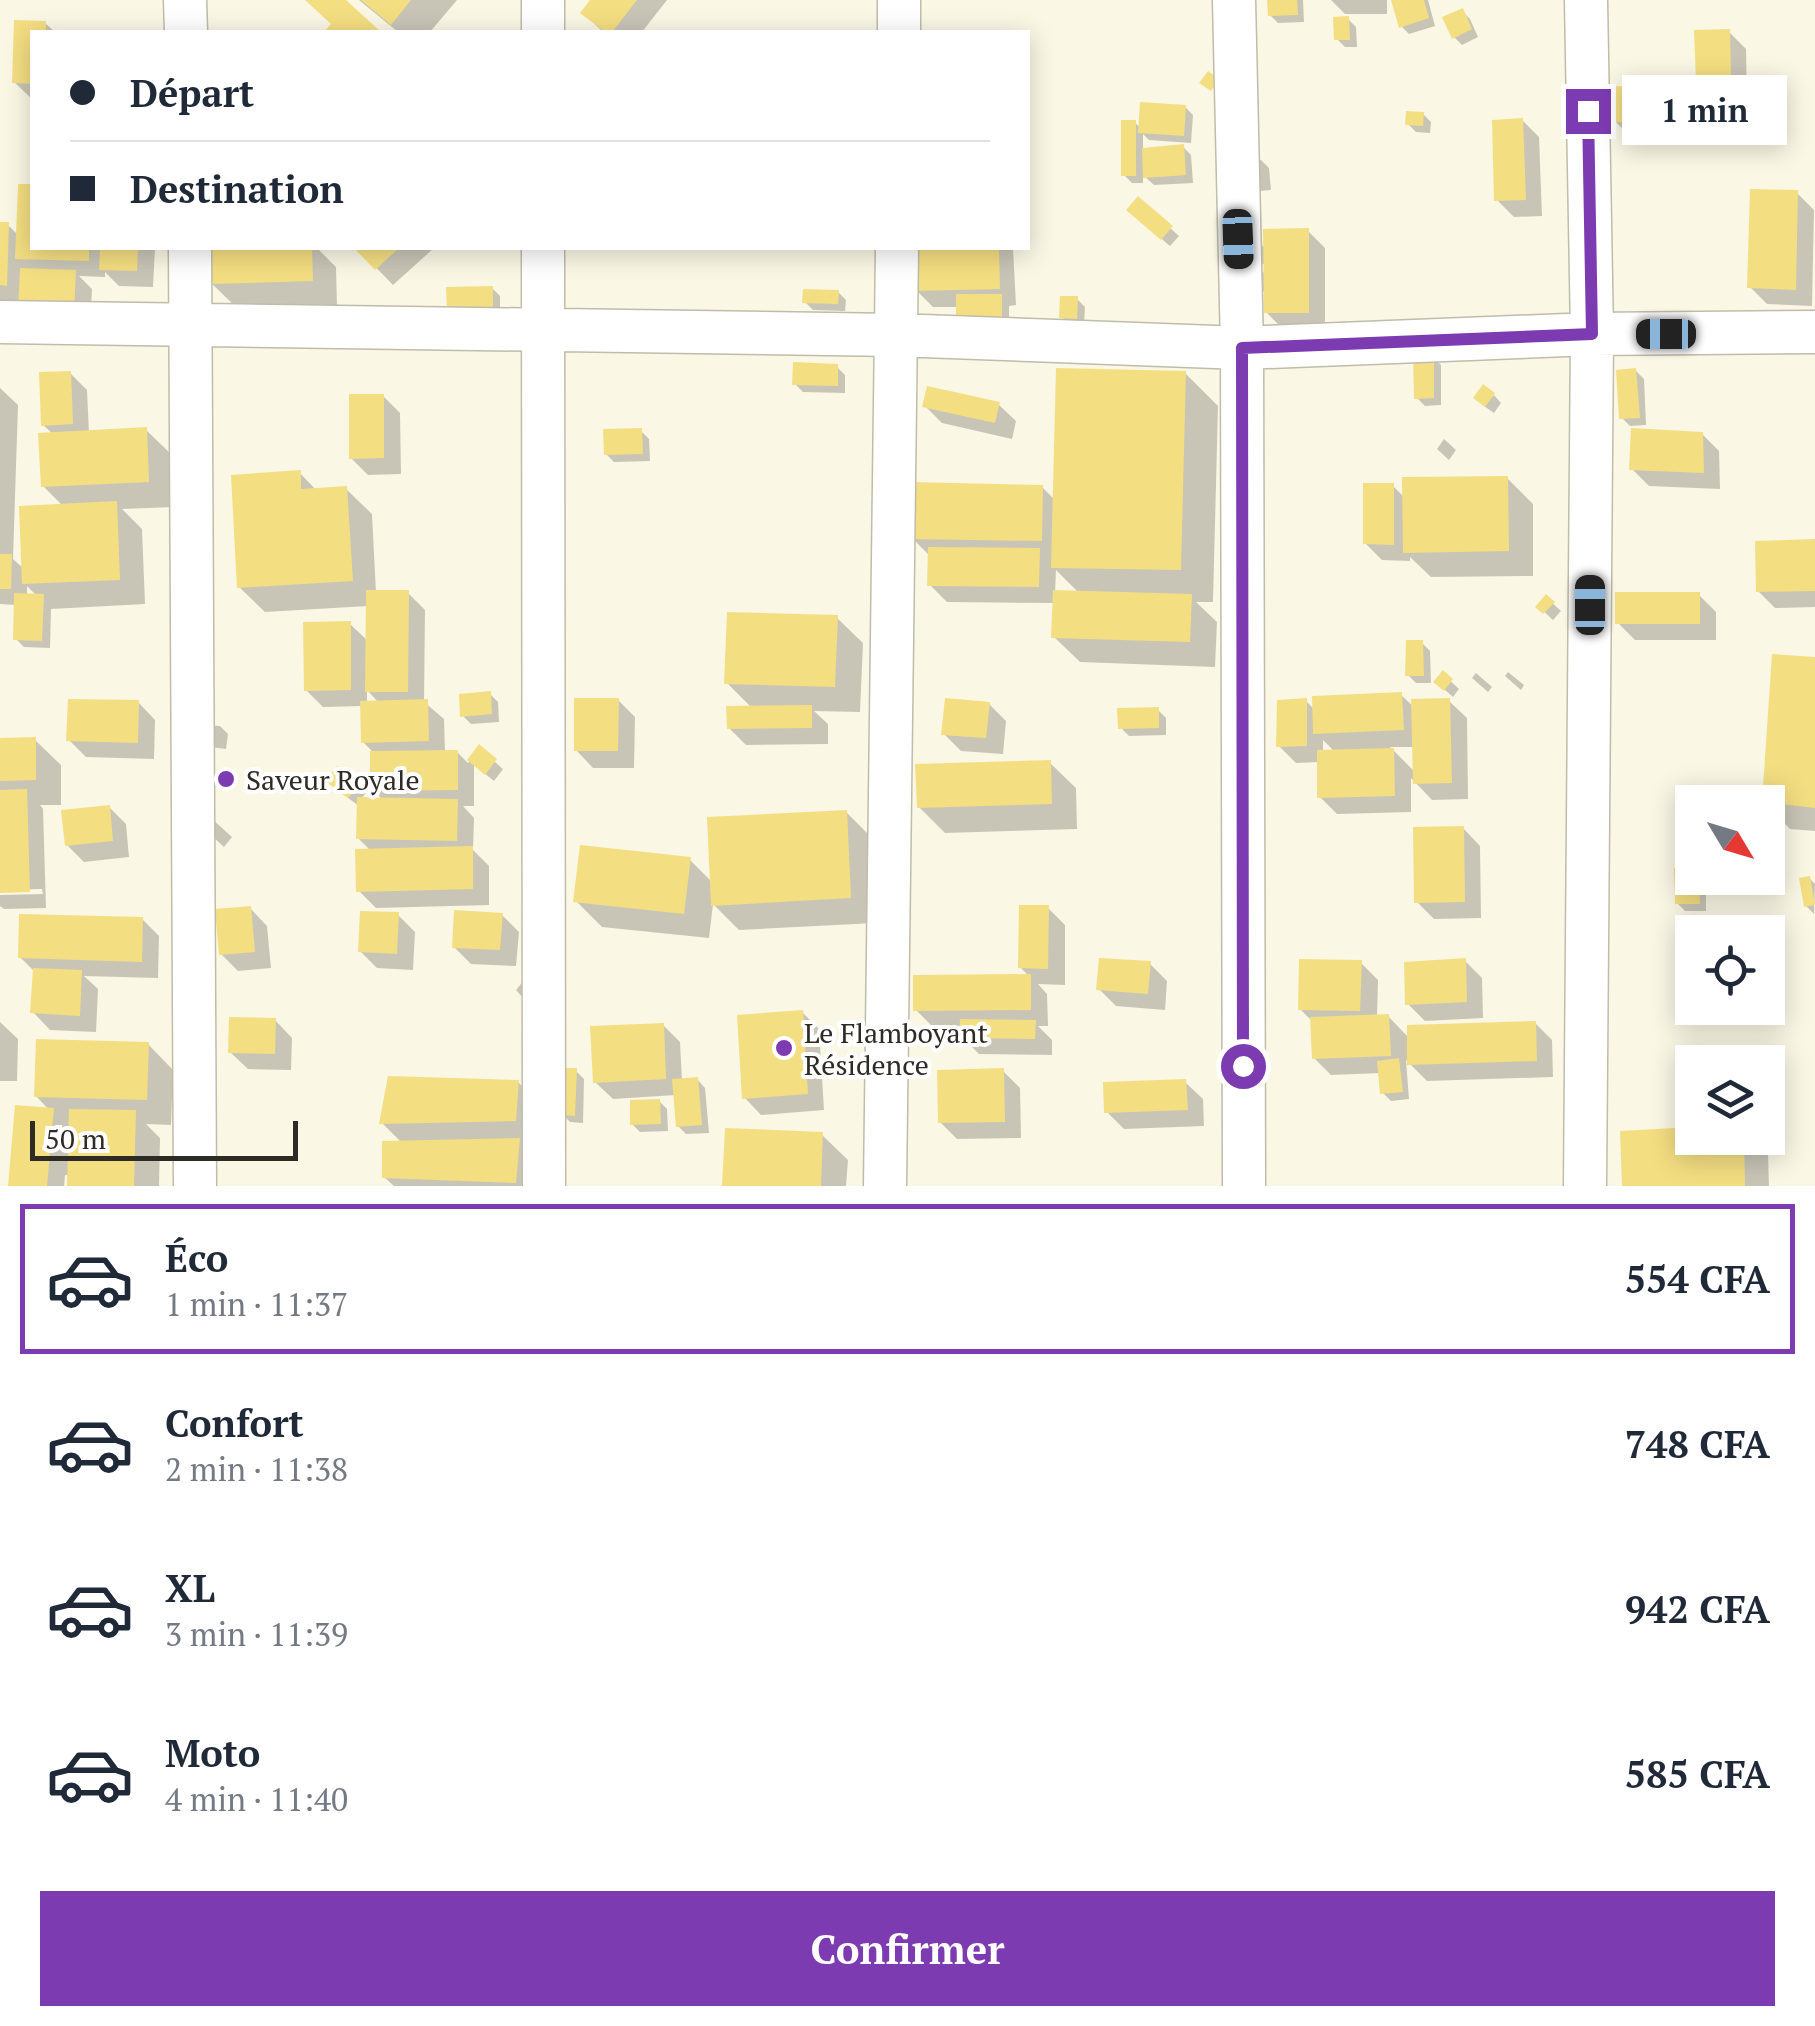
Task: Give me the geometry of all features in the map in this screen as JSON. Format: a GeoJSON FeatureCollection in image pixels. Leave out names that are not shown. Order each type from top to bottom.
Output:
{"type":"FeatureCollection","features":[{"type":"Feature","properties":{"kind":"street"},"geometry":{"type":"LineString","coordinates":[[186,0],[186,30]]}},
{"type":"Feature","properties":{"kind":"street"},"geometry":{"type":"LineString","coordinates":[[544,0],[544,30]]}},
{"type":"Feature","properties":{"kind":"street"},"geometry":{"type":"LineString","coordinates":[[898,30],[899,0]]}},
{"type":"Feature","properties":{"kind":"street"},"geometry":{"type":"LineString","coordinates":[[1234,0],[1242,348],[1244,1186]]}},
{"type":"Feature","properties":{"kind":"street"},"geometry":{"type":"LineString","coordinates":[[1585,1186],[1592,334],[1586,0]]}},
{"type":"Feature","properties":{"kind":"street"},"geometry":{"type":"LineString","coordinates":[[190,250],[195,1186]]}},
{"type":"Feature","properties":{"kind":"street"},"geometry":{"type":"LineString","coordinates":[[543,250],[544,1186]]}},
{"type":"Feature","properties":{"kind":"street"},"geometry":{"type":"LineString","coordinates":[[885,1186],[897,250]]}},
{"type":"Feature","properties":{"kind":"street"},"geometry":{"type":"LineString","coordinates":[[0,322],[896,336],[1242,348],[1592,334],[1815,332]]}},
{"type":"Feature","properties":{"kind":"building"},"geometry":{"type":"Polygon","coordinates":[[[305,0],[346,0],[379,30],[326,30],[331,24],[305,0]]]}},
{"type":"Feature","properties":{"kind":"building"},"geometry":{"type":"Polygon","coordinates":[[[361,0],[411,0],[391,25],[361,0]]]}},
{"type":"Feature","properties":{"kind":"building"},"geometry":{"type":"Polygon","coordinates":[[[590,0],[637,0],[614,30],[602,30],[580,13],[590,0]]]}},
{"type":"Feature","properties":{"kind":"building"},"geometry":{"type":"Polygon","coordinates":[[[1267,0],[1297,0],[1298,15],[1268,16],[1267,0]]]}},
{"type":"Feature","properties":{"kind":"building"},"geometry":{"type":"Polygon","coordinates":[[[1391,0],[1424,0],[1429,18],[1399,28],[1391,0]]]}},
{"type":"Feature","properties":{"kind":"building"},"geometry":{"type":"Polygon","coordinates":[[[1463,8],[1472,29],[1452,39],[1442,17],[1463,8]]]}},
{"type":"Feature","properties":{"kind":"building"},"geometry":{"type":"Polygon","coordinates":[[[1349,16],[1350,40],[1334,40],[1333,17],[1349,16]]]}},
{"type":"Feature","properties":{"kind":"building"},"geometry":{"type":"Polygon","coordinates":[[[14,20],[46,21],[46,30],[30,30],[30,84],[12,83],[14,20]]]}},
{"type":"Feature","properties":{"kind":"building"},"geometry":{"type":"Polygon","coordinates":[[[1730,29],[1731,81],[1696,82],[1694,30],[1730,29]]]}},
{"type":"Feature","properties":{"kind":"building"},"geometry":{"type":"Polygon","coordinates":[[[1208,71],[1219,79],[1211,91],[1199,83],[1208,71]]]}},
{"type":"Feature","properties":{"kind":"building"},"geometry":{"type":"Polygon","coordinates":[[[1613,86],[1693,88],[1693,124],[1612,122],[1613,86]]]}},
{"type":"Feature","properties":{"kind":"building"},"geometry":{"type":"Polygon","coordinates":[[[1140,102],[1186,105],[1184,136],[1138,133],[1140,102]]]}},
{"type":"Feature","properties":{"kind":"building"},"geometry":{"type":"Polygon","coordinates":[[[1406,111],[1424,112],[1423,126],[1405,125],[1406,111]]]}},
{"type":"Feature","properties":{"kind":"building"},"geometry":{"type":"Polygon","coordinates":[[[1523,118],[1526,200],[1494,201],[1492,120],[1523,118]]]}},
{"type":"Feature","properties":{"kind":"building"},"geometry":{"type":"Polygon","coordinates":[[[1121,120],[1136,120],[1136,176],[1121,176],[1121,120]]]}},
{"type":"Feature","properties":{"kind":"building"},"geometry":{"type":"Polygon","coordinates":[[[1184,144],[1186,175],[1143,178],[1142,148],[1184,144]]]}},
{"type":"Feature","properties":{"kind":"building"},"geometry":{"type":"Polygon","coordinates":[[[18,184],[30,184],[30,250],[89,250],[89,261],[15,259],[18,184]]]}},
{"type":"Feature","properties":{"kind":"building"},"geometry":{"type":"Polygon","coordinates":[[[1750,189],[1798,190],[1796,290],[1747,288],[1750,189]]]}},
{"type":"Feature","properties":{"kind":"building"},"geometry":{"type":"Polygon","coordinates":[[[1138,196],[1173,226],[1161,240],[1126,210],[1138,196]]]}},
{"type":"Feature","properties":{"kind":"building"},"geometry":{"type":"Polygon","coordinates":[[[0,222],[9,222],[7,286],[0,285],[0,222]]]}},
{"type":"Feature","properties":{"kind":"building"},"geometry":{"type":"Polygon","coordinates":[[[1309,228],[1309,313],[1264,313],[1263,229],[1309,228]]]}},
{"type":"Feature","properties":{"kind":"building"},"geometry":{"type":"Polygon","coordinates":[[[100,250],[138,250],[137,271],[99,270],[100,250]]]}},
{"type":"Feature","properties":{"kind":"building"},"geometry":{"type":"Polygon","coordinates":[[[208,250],[312,250],[313,281],[209,284],[208,250]]]}},
{"type":"Feature","properties":{"kind":"building"},"geometry":{"type":"Polygon","coordinates":[[[356,250],[397,250],[375,270],[356,250]]]}},
{"type":"Feature","properties":{"kind":"building"},"geometry":{"type":"Polygon","coordinates":[[[912,250],[999,250],[1000,289],[913,291],[912,250]]]}},
{"type":"Feature","properties":{"kind":"building"},"geometry":{"type":"Polygon","coordinates":[[[20,268],[76,270],[74,311],[18,310],[20,268]]]}},
{"type":"Feature","properties":{"kind":"building"},"geometry":{"type":"Polygon","coordinates":[[[493,286],[493,309],[447,311],[446,287],[493,286]]]}},
{"type":"Feature","properties":{"kind":"building"},"geometry":{"type":"Polygon","coordinates":[[[803,289],[839,290],[838,304],[802,303],[803,289]]]}},
{"type":"Feature","properties":{"kind":"building"},"geometry":{"type":"Polygon","coordinates":[[[956,294],[1002,294],[1002,319],[956,320],[956,294]]]}},
{"type":"Feature","properties":{"kind":"building"},"geometry":{"type":"Polygon","coordinates":[[[1060,296],[1078,296],[1077,319],[1059,318],[1060,296]]]}},
{"type":"Feature","properties":{"kind":"building"},"geometry":{"type":"Polygon","coordinates":[[[1434,354],[1434,398],[1414,399],[1413,355],[1434,354]]]}},
{"type":"Feature","properties":{"kind":"building"},"geometry":{"type":"Polygon","coordinates":[[[793,362],[838,364],[838,386],[792,385],[793,362]]]}},
{"type":"Feature","properties":{"kind":"building"},"geometry":{"type":"Polygon","coordinates":[[[1056,368],[1186,371],[1181,570],[1051,568],[1056,368]]]}},
{"type":"Feature","properties":{"kind":"building"},"geometry":{"type":"Polygon","coordinates":[[[1636,368],[1640,418],[1619,419],[1616,370],[1636,368]]]}},
{"type":"Feature","properties":{"kind":"building"},"geometry":{"type":"Polygon","coordinates":[[[71,371],[73,424],[41,426],[39,372],[71,371]]]}},
{"type":"Feature","properties":{"kind":"building"},"geometry":{"type":"Polygon","coordinates":[[[1483,384],[1495,393],[1485,407],[1473,398],[1483,384]]]}},
{"type":"Feature","properties":{"kind":"building"},"geometry":{"type":"Polygon","coordinates":[[[927,386],[1000,402],[995,423],[922,407],[927,386]]]}},
{"type":"Feature","properties":{"kind":"building"},"geometry":{"type":"Polygon","coordinates":[[[349,394],[384,394],[384,458],[349,459],[349,394]]]}},
{"type":"Feature","properties":{"kind":"building"},"geometry":{"type":"Polygon","coordinates":[[[147,427],[149,482],[41,487],[38,433],[147,427]]]}},
{"type":"Feature","properties":{"kind":"building"},"geometry":{"type":"Polygon","coordinates":[[[642,428],[643,454],[604,455],[603,429],[642,428]]]}},
{"type":"Feature","properties":{"kind":"building"},"geometry":{"type":"Polygon","coordinates":[[[1631,428],[1703,432],[1704,473],[1629,470],[1631,428]]]}},
{"type":"Feature","properties":{"kind":"building"},"geometry":{"type":"Polygon","coordinates":[[[301,470],[301,489],[347,486],[353,581],[237,588],[231,475],[301,470]]]}},
{"type":"Feature","properties":{"kind":"building"},"geometry":{"type":"Polygon","coordinates":[[[1508,476],[1509,551],[1403,553],[1402,477],[1508,476]]]}},
{"type":"Feature","properties":{"kind":"building"},"geometry":{"type":"Polygon","coordinates":[[[911,482],[1043,485],[1042,541],[909,539],[911,482]]]}},
{"type":"Feature","properties":{"kind":"building"},"geometry":{"type":"Polygon","coordinates":[[[1363,483],[1394,483],[1394,545],[1363,544],[1363,483]]]}},
{"type":"Feature","properties":{"kind":"building"},"geometry":{"type":"Polygon","coordinates":[[[117,501],[120,580],[22,584],[19,506],[117,501]]]}},
{"type":"Feature","properties":{"kind":"building"},"geometry":{"type":"Polygon","coordinates":[[[1815,539],[1815,591],[1756,592],[1755,541],[1815,539]]]}},
{"type":"Feature","properties":{"kind":"building"},"geometry":{"type":"Polygon","coordinates":[[[928,547],[1040,548],[1039,587],[927,586],[928,547]]]}},
{"type":"Feature","properties":{"kind":"building"},"geometry":{"type":"Polygon","coordinates":[[[0,554],[12,554],[11,589],[0,589],[0,554]]]}},
{"type":"Feature","properties":{"kind":"building"},"geometry":{"type":"Polygon","coordinates":[[[366,590],[409,590],[408,692],[365,692],[366,590]]]}},
{"type":"Feature","properties":{"kind":"building"},"geometry":{"type":"Polygon","coordinates":[[[1053,590],[1192,594],[1190,642],[1051,638],[1053,590]]]}},
{"type":"Feature","properties":{"kind":"building"},"geometry":{"type":"Polygon","coordinates":[[[1615,592],[1700,592],[1700,624],[1615,624],[1615,592]]]}},
{"type":"Feature","properties":{"kind":"building"},"geometry":{"type":"Polygon","coordinates":[[[14,593],[44,594],[42,641],[13,640],[14,593]]]}},
{"type":"Feature","properties":{"kind":"building"},"geometry":{"type":"Polygon","coordinates":[[[1546,594],[1555,602],[1543,614],[1535,607],[1546,594]]]}},
{"type":"Feature","properties":{"kind":"building"},"geometry":{"type":"Polygon","coordinates":[[[727,612],[838,615],[835,687],[724,684],[727,612]]]}},
{"type":"Feature","properties":{"kind":"building"},"geometry":{"type":"Polygon","coordinates":[[[351,621],[351,690],[304,691],[303,622],[351,621]]]}},
{"type":"Feature","properties":{"kind":"building"},"geometry":{"type":"Polygon","coordinates":[[[1406,640],[1423,640],[1424,676],[1405,676],[1406,640]]]}},
{"type":"Feature","properties":{"kind":"building"},"geometry":{"type":"Polygon","coordinates":[[[1772,654],[1815,657],[1815,808],[1785,805],[1785,785],[1763,785],[1772,654]]]}},
{"type":"Feature","properties":{"kind":"building"},"geometry":{"type":"Polygon","coordinates":[[[1443,670],[1453,679],[1444,691],[1433,682],[1443,670]]]}},
{"type":"Feature","properties":{"kind":"building"},"geometry":{"type":"Polygon","coordinates":[[[491,691],[492,714],[460,717],[459,694],[491,691]]]}},
{"type":"Feature","properties":{"kind":"building"},"geometry":{"type":"Polygon","coordinates":[[[1402,692],[1404,730],[1313,734],[1312,696],[1402,692]]]}},
{"type":"Feature","properties":{"kind":"building"},"geometry":{"type":"Polygon","coordinates":[[[574,698],[619,698],[618,751],[574,751],[574,698]]]}},
{"type":"Feature","properties":{"kind":"building"},"geometry":{"type":"Polygon","coordinates":[[[945,698],[990,702],[986,738],[941,735],[945,698]]]}},
{"type":"Feature","properties":{"kind":"building"},"geometry":{"type":"Polygon","coordinates":[[[1307,698],[1307,746],[1276,747],[1277,700],[1307,698]]]}},
{"type":"Feature","properties":{"kind":"building"},"geometry":{"type":"Polygon","coordinates":[[[1450,698],[1452,783],[1413,784],[1411,699],[1450,698]]]}},
{"type":"Feature","properties":{"kind":"building"},"geometry":{"type":"Polygon","coordinates":[[[68,699],[139,700],[138,743],[66,741],[68,699]]]}},
{"type":"Feature","properties":{"kind":"building"},"geometry":{"type":"Polygon","coordinates":[[[428,699],[429,741],[361,743],[360,701],[428,699]]]}},
{"type":"Feature","properties":{"kind":"building"},"geometry":{"type":"Polygon","coordinates":[[[812,705],[812,728],[727,729],[726,706],[812,705]]]}},
{"type":"Feature","properties":{"kind":"building"},"geometry":{"type":"Polygon","coordinates":[[[1159,707],[1159,728],[1118,729],[1117,708],[1159,707]]]}},
{"type":"Feature","properties":{"kind":"building"},"geometry":{"type":"Polygon","coordinates":[[[36,737],[36,780],[0,781],[0,738],[36,737]]]}},
{"type":"Feature","properties":{"kind":"building"},"geometry":{"type":"Polygon","coordinates":[[[479,744],[497,759],[485,775],[467,760],[479,744]]]}},
{"type":"Feature","properties":{"kind":"building"},"geometry":{"type":"Polygon","coordinates":[[[1394,748],[1395,796],[1317,798],[1317,750],[1394,748]]]}},
{"type":"Feature","properties":{"kind":"building"},"geometry":{"type":"Polygon","coordinates":[[[458,750],[458,790],[370,791],[370,751],[458,750]]]}},
{"type":"Feature","properties":{"kind":"building"},"geometry":{"type":"Polygon","coordinates":[[[1051,760],[1052,804],[917,808],[915,764],[1051,760]]]}},
{"type":"Feature","properties":{"kind":"building"},"geometry":{"type":"Polygon","coordinates":[[[337,766],[360,783],[348,798],[325,781],[337,766]]]}},
{"type":"Feature","properties":{"kind":"building"},"geometry":{"type":"Polygon","coordinates":[[[27,789],[30,892],[0,893],[0,790],[27,789]]]}},
{"type":"Feature","properties":{"kind":"building"},"geometry":{"type":"Polygon","coordinates":[[[357,797],[458,799],[457,841],[356,839],[357,797]]]}},
{"type":"Feature","properties":{"kind":"building"},"geometry":{"type":"Polygon","coordinates":[[[110,805],[113,841],[65,846],[61,810],[110,805]]]}},
{"type":"Feature","properties":{"kind":"building"},"geometry":{"type":"Polygon","coordinates":[[[847,810],[851,898],[711,906],[707,817],[847,810]]]}},
{"type":"Feature","properties":{"kind":"building"},"geometry":{"type":"Polygon","coordinates":[[[1464,826],[1465,902],[1414,903],[1413,827],[1464,826]]]}},
{"type":"Feature","properties":{"kind":"building"},"geometry":{"type":"Polygon","coordinates":[[[580,845],[691,857],[684,914],[573,902],[580,845]]]}},
{"type":"Feature","properties":{"kind":"building"},"geometry":{"type":"Polygon","coordinates":[[[473,846],[473,889],[356,892],[355,849],[473,846]]]}},
{"type":"Feature","properties":{"kind":"building"},"geometry":{"type":"Polygon","coordinates":[[[1674,868],[1675,895],[1700,895],[1700,904],[1675,904],[1674,868]]]}},
{"type":"Feature","properties":{"kind":"building"},"geometry":{"type":"Polygon","coordinates":[[[1810,876],[1815,905],[1804,907],[1799,878],[1810,876]]]}},
{"type":"Feature","properties":{"kind":"building"},"geometry":{"type":"Polygon","coordinates":[[[1019,905],[1049,905],[1048,969],[1018,968],[1019,905]]]}},
{"type":"Feature","properties":{"kind":"building"},"geometry":{"type":"Polygon","coordinates":[[[251,906],[255,952],[219,955],[215,909],[251,906]]]}},
{"type":"Feature","properties":{"kind":"building"},"geometry":{"type":"Polygon","coordinates":[[[454,910],[503,913],[500,950],[452,948],[454,910]]]}},
{"type":"Feature","properties":{"kind":"building"},"geometry":{"type":"Polygon","coordinates":[[[360,911],[399,912],[397,954],[358,952],[360,911]]]}},
{"type":"Feature","properties":{"kind":"building"},"geometry":{"type":"Polygon","coordinates":[[[19,914],[143,917],[142,962],[18,958],[19,914]]]}},
{"type":"Feature","properties":{"kind":"building"},"geometry":{"type":"Polygon","coordinates":[[[1099,958],[1151,961],[1148,994],[1096,990],[1099,958]]]}},
{"type":"Feature","properties":{"kind":"building"},"geometry":{"type":"Polygon","coordinates":[[[1466,958],[1467,1002],[1405,1005],[1404,962],[1466,958]]]}},
{"type":"Feature","properties":{"kind":"building"},"geometry":{"type":"Polygon","coordinates":[[[1299,959],[1362,960],[1360,1011],[1298,1010],[1299,959]]]}},
{"type":"Feature","properties":{"kind":"building"},"geometry":{"type":"Polygon","coordinates":[[[33,968],[82,970],[80,1016],[30,1013],[33,968]]]}},
{"type":"Feature","properties":{"kind":"building"},"geometry":{"type":"Polygon","coordinates":[[[1031,974],[1031,1010],[913,1011],[913,975],[1031,974]]]}},
{"type":"Feature","properties":{"kind":"building"},"geometry":{"type":"Polygon","coordinates":[[[803,1010],[808,1094],[742,1099],[737,1015],[803,1010]]]}},
{"type":"Feature","properties":{"kind":"building"},"geometry":{"type":"Polygon","coordinates":[[[1389,1014],[1391,1056],[1312,1059],[1310,1017],[1389,1014]]]}},
{"type":"Feature","properties":{"kind":"building"},"geometry":{"type":"Polygon","coordinates":[[[229,1017],[276,1018],[275,1054],[228,1053],[229,1017]]]}},
{"type":"Feature","properties":{"kind":"building"},"geometry":{"type":"Polygon","coordinates":[[[960,1019],[1036,1020],[1035,1039],[959,1038],[960,1019]]]}},
{"type":"Feature","properties":{"kind":"building"},"geometry":{"type":"Polygon","coordinates":[[[1536,1021],[1537,1061],[1407,1065],[1407,1025],[1536,1021]]]}},
{"type":"Feature","properties":{"kind":"building"},"geometry":{"type":"Polygon","coordinates":[[[664,1023],[666,1079],[593,1083],[590,1026],[664,1023]]]}},
{"type":"Feature","properties":{"kind":"building"},"geometry":{"type":"Polygon","coordinates":[[[36,1039],[149,1042],[147,1100],[34,1097],[36,1039]]]}},
{"type":"Feature","properties":{"kind":"building"},"geometry":{"type":"Polygon","coordinates":[[[1399,1058],[1403,1092],[1380,1094],[1377,1061],[1399,1058]]]}},
{"type":"Feature","properties":{"kind":"building"},"geometry":{"type":"Polygon","coordinates":[[[561,1068],[577,1068],[575,1116],[559,1115],[561,1068]]]}},
{"type":"Feature","properties":{"kind":"building"},"geometry":{"type":"Polygon","coordinates":[[[1004,1068],[1005,1122],[938,1123],[937,1070],[1004,1068]]]}},
{"type":"Feature","properties":{"kind":"building"},"geometry":{"type":"Polygon","coordinates":[[[388,1076],[519,1080],[516,1121],[379,1124],[388,1076]]]}},
{"type":"Feature","properties":{"kind":"building"},"geometry":{"type":"Polygon","coordinates":[[[698,1077],[702,1125],[676,1127],[672,1079],[698,1077]]]}},
{"type":"Feature","properties":{"kind":"building"},"geometry":{"type":"Polygon","coordinates":[[[1186,1079],[1188,1110],[1104,1113],[1103,1082],[1186,1079]]]}},
{"type":"Feature","properties":{"kind":"building"},"geometry":{"type":"Polygon","coordinates":[[[660,1099],[661,1124],[630,1125],[630,1100],[660,1099]]]}},
{"type":"Feature","properties":{"kind":"building"},"geometry":{"type":"Polygon","coordinates":[[[15,1105],[54,1108],[47,1186],[8,1186],[15,1105]]]}},
{"type":"Feature","properties":{"kind":"building"},"geometry":{"type":"Polygon","coordinates":[[[69,1109],[136,1110],[134,1186],[67,1186],[69,1109]]]}},
{"type":"Feature","properties":{"kind":"building"},"geometry":{"type":"Polygon","coordinates":[[[725,1128],[823,1132],[821,1186],[722,1186],[725,1128]]]}},
{"type":"Feature","properties":{"kind":"building"},"geometry":{"type":"Polygon","coordinates":[[[1675,1128],[1675,1155],[1744,1155],[1745,1186],[1622,1186],[1620,1131],[1675,1128]]]}},
{"type":"Feature","properties":{"kind":"building"},"geometry":{"type":"Polygon","coordinates":[[[520,1138],[516,1183],[382,1178],[382,1141],[520,1138]]]}},
{"type":"Feature","properties":{"kind":"place","name":"Saveur Royale"},"geometry":{"type":"Point","coordinates":[226,779]}},
{"type":"Feature","properties":{"kind":"place","name":"Le Flamboyant Résidence"},"geometry":{"type":"Point","coordinates":[784,1048]}},
{"type":"Feature","properties":{"kind":"route"},"geometry":{"type":"LineString","coordinates":[[1243,1066],[1242,348],[1592,334],[1588,111]]}}]}
